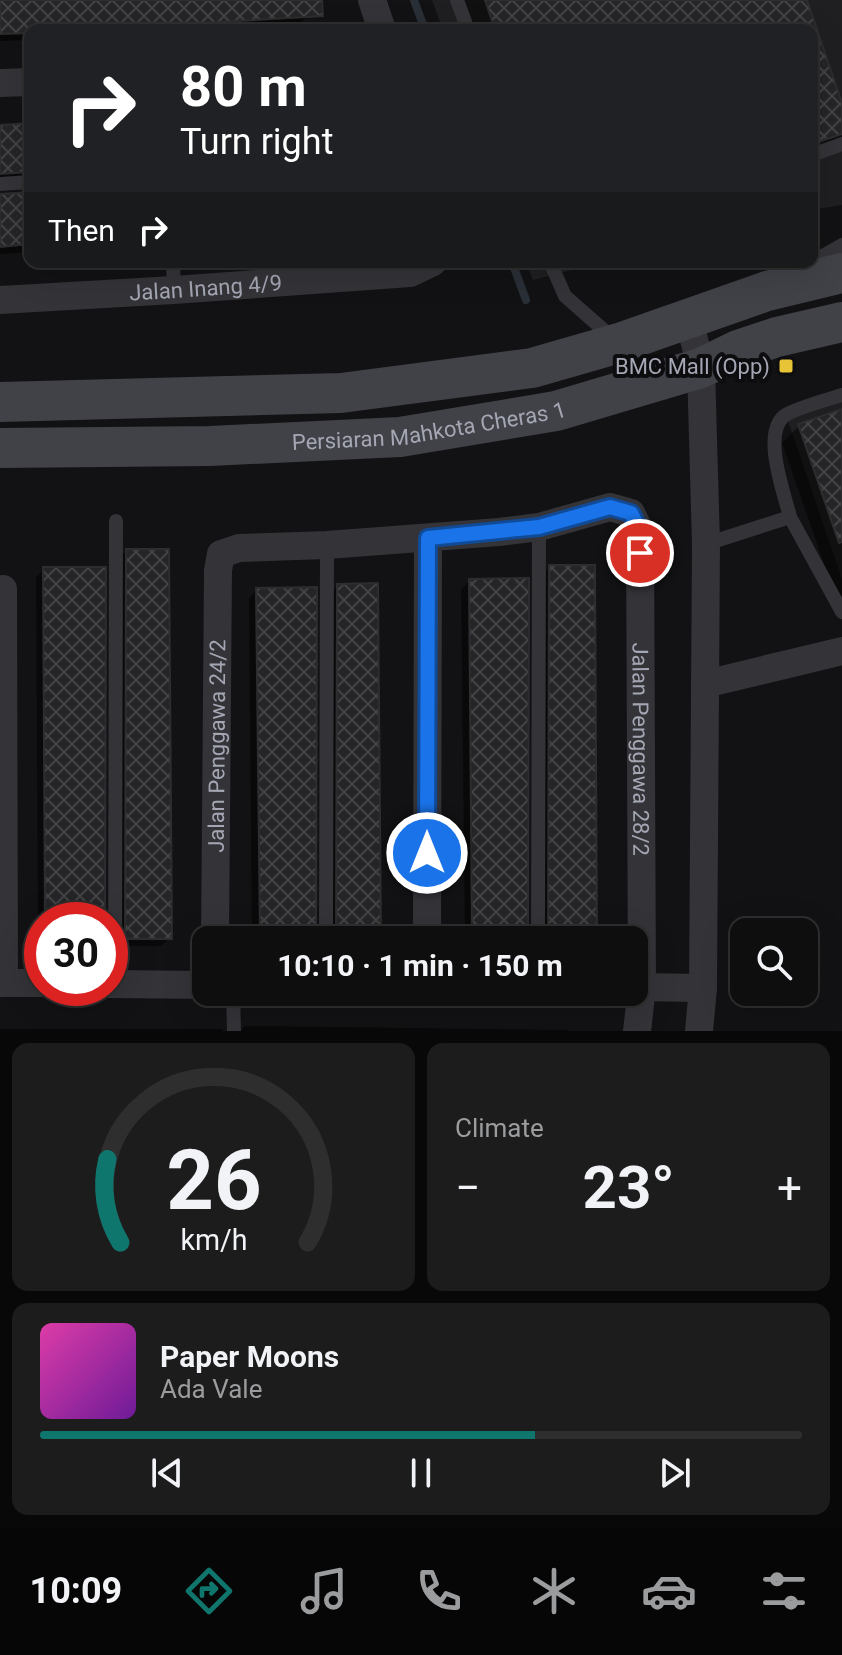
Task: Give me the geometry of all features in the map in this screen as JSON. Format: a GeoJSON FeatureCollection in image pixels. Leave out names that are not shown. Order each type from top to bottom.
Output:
{"type":"FeatureCollection","features":[{"type":"Feature","properties":{"kind":"main road","name":"Persiaran Mahkota Cheras 1"},"geometry":{"type":"LineString","coordinates":[[0,402],[341,393],[532,368],[619,343],[767,291],[842,273]]}},
{"type":"Feature","properties":{"kind":"main road","name":"Persiaran Mahkota Cheras 1"},"geometry":{"type":"LineString","coordinates":[[0,448],[210,446],[400,437],[556,411],[701,368],[738,350],[777,337],[842,322]]}},
{"type":"Feature","properties":{"kind":"street"},"geometry":{"type":"LineString","coordinates":[[372,0],[380,24]]}},
{"type":"Feature","properties":{"kind":"street"},"geometry":{"type":"LineString","coordinates":[[0,83],[24,82]]}},
{"type":"Feature","properties":{"kind":"street","name":"Jalan Inang 4/9"},"geometry":{"type":"LineString","coordinates":[[0,300],[174,290],[421,268]]}},
{"type":"Feature","properties":{"kind":"street"},"geometry":{"type":"LineString","coordinates":[[689,319],[701,368],[706,544],[703,988],[699,1031]]}},
{"type":"Feature","properties":{"kind":"street","name":"Jalan Penggawa 28/2"},"geometry":{"type":"LineString","coordinates":[[539,527],[610,507],[631,513],[640,531],[638,926]]}},
{"type":"Feature","properties":{"kind":"street"},"geometry":{"type":"LineString","coordinates":[[327,545],[539,527]]}},
{"type":"Feature","properties":{"kind":"street"},"geometry":{"type":"LineString","coordinates":[[427,926],[428,538]]}},
{"type":"Feature","properties":{"kind":"street","name":"Jalan Penggawa 24/2"},"geometry":{"type":"LineString","coordinates":[[215,926],[218,570],[221,554],[239,548],[327,545]]}},
{"type":"Feature","properties":{"kind":"street"},"geometry":{"type":"LineString","coordinates":[[3,589],[2,983],[24,983]]}},
{"type":"Feature","properties":{"kind":"street"},"geometry":{"type":"LineString","coordinates":[[705,684],[842,651]]}},
{"type":"Feature","properties":{"kind":"street"},"geometry":{"type":"LineString","coordinates":[[128,984],[192,985]]}},
{"type":"Feature","properties":{"kind":"street"},"geometry":{"type":"LineString","coordinates":[[648,988],[703,988]]}},
{"type":"Feature","properties":{"kind":"street","name":"Jalan Penggawa 28/2"},"geometry":{"type":"LineString","coordinates":[[637,1031],[638,1006]]}},
{"type":"Feature","properties":{"kind":"lane"},"geometry":{"type":"LineString","coordinates":[[457,0],[466,24]]}},
{"type":"Feature","properties":{"kind":"lane"},"geometry":{"type":"LineString","coordinates":[[818,153],[842,144]]}},
{"type":"Feature","properties":{"kind":"lane"},"geometry":{"type":"LineString","coordinates":[[0,184],[24,182]]}},
{"type":"Feature","properties":{"kind":"lane"},"geometry":{"type":"LineString","coordinates":[[818,259],[842,245]]}},
{"type":"Feature","properties":{"kind":"lane"},"geometry":{"type":"LineString","coordinates":[[173,268],[174,290]]}},
{"type":"Feature","properties":{"kind":"lane"},"geometry":{"type":"LineString","coordinates":[[553,268],[565,296],[619,343]]}},
{"type":"Feature","properties":{"kind":"lane"},"geometry":{"type":"LineString","coordinates":[[767,291],[803,268]]}},
{"type":"Feature","properties":{"kind":"lane"},"geometry":{"type":"LineString","coordinates":[[842,395],[785,415],[774,428],[773,447],[790,517],[842,612]]}},
{"type":"Feature","properties":{"kind":"lane"},"geometry":{"type":"LineString","coordinates":[[706,544],[790,517]]}},
{"type":"Feature","properties":{"kind":"lane"},"geometry":{"type":"LineString","coordinates":[[113,902],[116,521]]}},
{"type":"Feature","properties":{"kind":"lane"},"geometry":{"type":"LineString","coordinates":[[538,926],[539,527]]}},
{"type":"Feature","properties":{"kind":"lane"},"geometry":{"type":"LineString","coordinates":[[326,926],[327,545]]}},
{"type":"Feature","properties":{"kind":"lane"},"geometry":{"type":"LineString","coordinates":[[233,1006],[234,1031]]}},
{"type":"Feature","properties":{"kind":"shaded area"},"geometry":{"type":"Polygon","coordinates":[[[432,0],[842,0],[842,205],[818,209],[818,24],[441,24],[432,0]]]}},
{"type":"Feature","properties":{"kind":"shaded area"},"geometry":{"type":"Polygon","coordinates":[[[528,268],[580,268],[533,280],[528,268]]]}},
{"type":"Feature","properties":{"kind":"shaded area"},"geometry":{"type":"Polygon","coordinates":[[[842,400],[842,579],[787,418],[842,400]]]}},
{"type":"Feature","properties":{"kind":"building"},"geometry":{"type":"Polygon","coordinates":[[[0,0],[322,0],[323,16],[186,24],[24,24],[24,33],[0,34],[0,0]]]}},
{"type":"Feature","properties":{"kind":"building"},"geometry":{"type":"Polygon","coordinates":[[[485,0],[807,0],[815,24],[493,24],[485,0]]]}},
{"type":"Feature","properties":{"kind":"building"},"geometry":{"type":"Polygon","coordinates":[[[818,32],[842,103],[842,134],[818,142],[818,32]]]}},
{"type":"Feature","properties":{"kind":"building"},"geometry":{"type":"Polygon","coordinates":[[[24,123],[24,172],[0,174],[0,125],[24,123]]]}},
{"type":"Feature","properties":{"kind":"building"},"geometry":{"type":"Polygon","coordinates":[[[24,192],[24,245],[0,247],[0,194],[24,192]]]}},
{"type":"Feature","properties":{"kind":"building"},"geometry":{"type":"Polygon","coordinates":[[[842,409],[842,542],[839,543],[798,424],[842,409]]]}},
{"type":"Feature","properties":{"kind":"building"},"geometry":{"type":"Polygon","coordinates":[[[126,549],[169,549],[172,939],[128,939],[128,902],[125,902],[126,549]]]}},
{"type":"Feature","properties":{"kind":"building"},"geometry":{"type":"Polygon","coordinates":[[[549,565],[595,565],[597,926],[548,926],[549,565]]]}},
{"type":"Feature","properties":{"kind":"building"},"geometry":{"type":"Polygon","coordinates":[[[43,567],[106,567],[105,902],[45,902],[43,567]]]}},
{"type":"Feature","properties":{"kind":"building"},"geometry":{"type":"Polygon","coordinates":[[[529,578],[528,926],[472,926],[469,579],[529,578]]]}},
{"type":"Feature","properties":{"kind":"building"},"geometry":{"type":"Polygon","coordinates":[[[378,583],[381,926],[336,926],[337,584],[378,583]]]}},
{"type":"Feature","properties":{"kind":"building"},"geometry":{"type":"Polygon","coordinates":[[[317,587],[316,926],[260,926],[256,588],[317,587]]]}},
{"type":"Feature","properties":{"kind":"waterway"},"geometry":{"type":"LineString","coordinates":[[414,0],[423,24]]}},
{"type":"Feature","properties":{"kind":"waterway"},"geometry":{"type":"LineString","coordinates":[[514,268],[526,300]]}},
{"type":"Feature","properties":{"kind":"place","name":"BMC Mall (Opp)"},"geometry":{"type":"Point","coordinates":[786,366]}},
{"type":"Feature","properties":{"kind":"route"},"geometry":{"type":"LineString","coordinates":[[427,853],[428,538],[539,527],[610,507],[631,513],[640,531],[640,553]]}}]}
